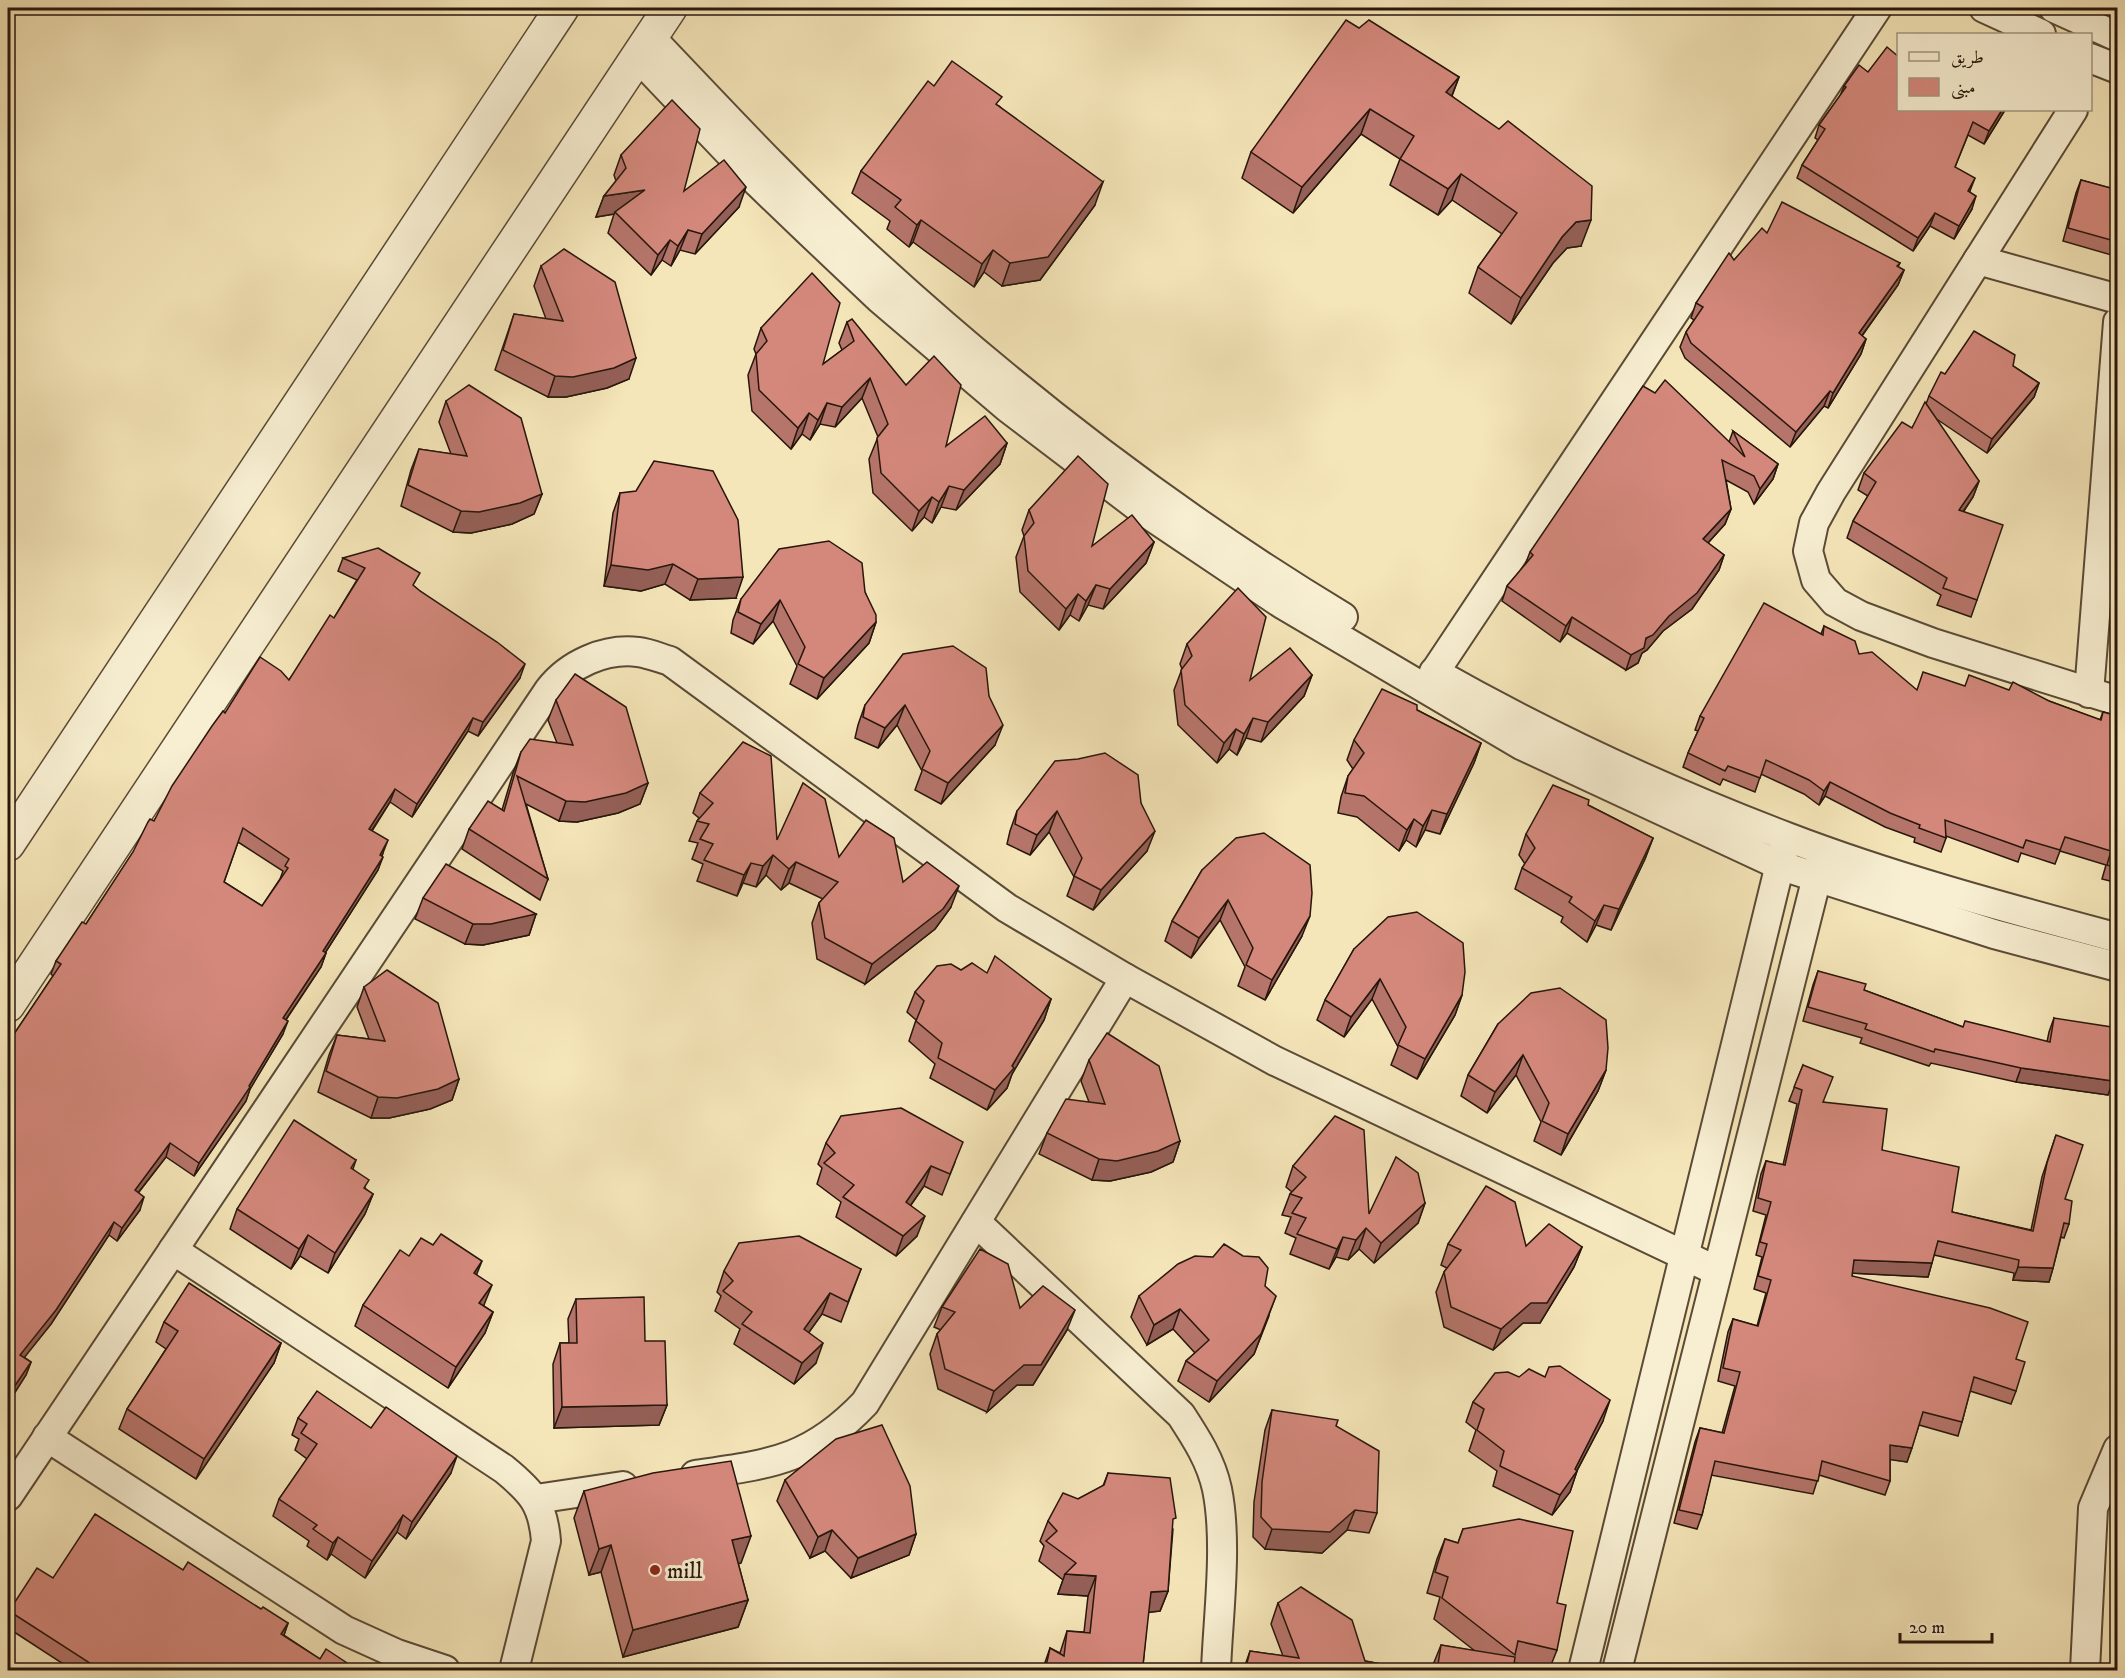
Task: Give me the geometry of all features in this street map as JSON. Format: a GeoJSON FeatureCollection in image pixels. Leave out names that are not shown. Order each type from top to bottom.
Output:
{"type":"FeatureCollection","features":[{"type":"Feature","properties":{"kind":"street"},"geometry":{"type":"LineString","coordinates":[[8,844],[562,8]]}},
{"type":"Feature","properties":{"kind":"street"},"geometry":{"type":"LineString","coordinates":[[8,1005],[670,8]]}},
{"type":"Feature","properties":{"kind":"street"},"geometry":{"type":"LineString","coordinates":[[1434,673],[1877,8]]}},
{"type":"Feature","properties":{"kind":"street"},"geometry":{"type":"LineString","coordinates":[[1984,8],[2039,33]]}},
{"type":"Feature","properties":{"kind":"street"},"geometry":{"type":"LineString","coordinates":[[2054,8],[2118,37]]}},
{"type":"Feature","properties":{"kind":"street"},"geometry":{"type":"LineString","coordinates":[[644,46],[754,146],[856,247],[973,351],[1076,434],[1191,519],[1311,599],[1434,673],[1529,724],[1655,782],[1786,837],[1824,850],[2008,909],[2118,938]]}},
{"type":"Feature","properties":{"kind":"street"},"geometry":{"type":"LineString","coordinates":[[644,46],[758,183],[880,299],[1008,408],[1142,510],[1282,604],[1521,746],[1779,864],[1816,878],[1994,934],[2118,967]]}},
{"type":"Feature","properties":{"kind":"street"},"geometry":{"type":"LineString","coordinates":[[2072,111],[1831,492],[1814,523],[1808,551],[1816,580],[1835,602],[1861,616],[1933,643],[2118,701]]}},
{"type":"Feature","properties":{"kind":"street"},"geometry":{"type":"LineString","coordinates":[[1978,260],[2118,298]]}},
{"type":"Feature","properties":{"kind":"street"},"geometry":{"type":"LineString","coordinates":[[2089,693],[2118,322]]}},
{"type":"Feature","properties":{"kind":"street"},"geometry":{"type":"LineString","coordinates":[[8,1496],[549,690],[559,677],[573,667],[604,654],[638,652],[670,661],[1007,908],[1125,978],[1275,1061],[1717,1271]]}},
{"type":"Feature","properties":{"kind":"street"},"geometry":{"type":"LineString","coordinates":[[1583,1671],[1786,837]]}},
{"type":"Feature","properties":{"kind":"street"},"geometry":{"type":"LineString","coordinates":[[1617,1671],[1824,850]]}},
{"type":"Feature","properties":{"kind":"street"},"geometry":{"type":"LineString","coordinates":[[536,1499],[760,1465],[790,1458],[818,1444],[843,1426],[865,1403],[1125,978]]}},
{"type":"Feature","properties":{"kind":"street"},"geometry":{"type":"LineString","coordinates":[[976,1222],[1181,1415],[1203,1450],[1217,1489],[1221,1531],[1216,1671]]}},
{"type":"Feature","properties":{"kind":"street"},"geometry":{"type":"LineString","coordinates":[[173,1250],[504,1469],[536,1499],[544,1519],[546,1541],[514,1671]]}},
{"type":"Feature","properties":{"kind":"street"},"geometry":{"type":"LineString","coordinates":[[47,1437],[345,1630],[397,1654],[445,1671]]}},
{"type":"Feature","properties":{"kind":"street"},"geometry":{"type":"LineString","coordinates":[[2085,1671],[2093,1508],[2118,1449]]}},
{"type":"Feature","properties":{"kind":"building"},"geometry":{"type":"Polygon","coordinates":[[[1346,20],[1359,28],[1369,20],[1459,77],[1446,92],[1499,129],[1508,121],[1592,186],[1591,220],[1576,222],[1562,237],[1521,298],[1478,267],[1517,213],[1461,174],[1448,189],[1400,159],[1414,136],[1370,109],[1302,187],[1251,152],[1346,20]]]}},
{"type":"Feature","properties":{"kind":"building"},"geometry":{"type":"Polygon","coordinates":[[[1887,47],[1897,55],[1897,111],[2001,111],[1989,131],[1973,122],[1955,167],[1975,178],[1968,191],[1976,196],[1959,226],[1935,213],[1918,238],[1802,165],[1825,129],[1819,125],[1846,87],[1844,86],[1859,65],[1868,72],[1887,47]]]}},
{"type":"Feature","properties":{"kind":"building"},"geometry":{"type":"Polygon","coordinates":[[[952,61],[1002,97],[996,104],[1103,182],[1048,257],[1010,263],[993,250],[982,264],[921,220],[917,225],[895,207],[901,200],[861,171],[928,81],[934,86],[952,61]]]}},
{"type":"Feature","properties":{"kind":"building"},"geometry":{"type":"Polygon","coordinates":[[[672,100],[700,129],[684,191],[724,160],[746,187],[702,234],[688,230],[678,246],[670,240],[658,255],[615,212],[645,190],[604,196],[626,168],[621,155],[672,100]]]}},
{"type":"Feature","properties":{"kind":"building"},"geometry":{"type":"Polygon","coordinates":[[[2081,180],[2118,190],[2118,242],[2068,228],[2081,180]]]}},
{"type":"Feature","properties":{"kind":"building"},"geometry":{"type":"Polygon","coordinates":[[[1782,202],[1900,263],[1897,266],[1904,270],[1859,333],[1866,339],[1833,393],[1830,391],[1796,432],[1691,343],[1686,332],[1703,307],[1696,303],[1729,253],[1734,260],[1762,228],[1767,233],[1782,202]]]}},
{"type":"Feature","properties":{"kind":"building"},"geometry":{"type":"Polygon","coordinates":[[[564,249],[615,282],[636,358],[614,368],[573,377],[555,376],[503,350],[514,314],[563,321],[541,266],[564,249]]]}},
{"type":"Feature","properties":{"kind":"building"},"geometry":{"type":"Polygon","coordinates":[[[812,273],[840,303],[823,364],[854,341],[847,322],[852,319],[906,385],[934,356],[961,385],[946,446],[985,416],[1007,443],[964,490],[949,486],[939,502],[932,497],[919,511],[881,473],[877,438],[888,424],[870,378],[842,407],[827,403],[818,420],[809,413],[798,428],[759,390],[756,354],[767,341],[761,328],[812,273]]]}},
{"type":"Feature","properties":{"kind":"building"},"geometry":{"type":"Polygon","coordinates":[[[1974,331],[2015,355],[2013,366],[2039,383],[1992,439],[1929,396],[1941,372],[1945,374],[1974,331]]]}},
{"type":"Feature","properties":{"kind":"building"},"geometry":{"type":"Polygon","coordinates":[[[1665,380],[1745,457],[1733,431],[1778,464],[1760,489],[1754,476],[1722,460],[1731,509],[1703,539],[1724,555],[1697,593],[1669,616],[1653,635],[1646,638],[1644,648],[1631,655],[1572,617],[1566,626],[1507,586],[1533,555],[1530,552],[1643,386],[1655,393],[1665,380]]]}},
{"type":"Feature","properties":{"kind":"building"},"geometry":{"type":"Polygon","coordinates":[[[469,385],[521,418],[542,494],[520,503],[479,512],[461,511],[408,485],[419,449],[467,456],[446,401],[469,385]]]}},
{"type":"Feature","properties":{"kind":"building"},"geometry":{"type":"Polygon","coordinates":[[[1925,402],[1979,481],[1959,510],[2003,525],[1977,600],[1943,588],[1947,578],[1853,521],[1876,482],[1864,473],[1902,422],[1912,428],[1925,402]]]}},
{"type":"Feature","properties":{"kind":"building"},"geometry":{"type":"Polygon","coordinates":[[[1078,456],[1108,484],[1092,546],[1132,515],[1154,542],[1110,589],[1096,585],[1086,601],[1078,594],[1066,609],[1028,571],[1024,536],[1034,523],[1029,510],[1078,456]]]}},
{"type":"Feature","properties":{"kind":"building"},"geometry":{"type":"Polygon","coordinates":[[[654,461],[713,471],[738,520],[743,577],[698,579],[673,564],[648,570],[611,565],[620,493],[636,491],[654,461]]]}},
{"type":"Feature","properties":{"kind":"building"},"geometry":{"type":"Polygon","coordinates":[[[829,541],[862,563],[865,592],[876,615],[876,622],[824,678],[798,664],[805,647],[780,600],[761,624],[738,612],[741,599],[779,549],[829,541]]]}},
{"type":"Feature","properties":{"kind":"building"},"geometry":{"type":"Polygon","coordinates":[[[378,548],[420,573],[413,585],[420,591],[497,642],[525,664],[483,722],[473,718],[417,804],[395,789],[369,829],[388,840],[380,855],[383,857],[323,951],[326,953],[283,1018],[288,1021],[250,1087],[199,1163],[170,1143],[135,1190],[144,1197],[122,1228],[114,1222],[56,1310],[20,1355],[31,1362],[14,1387],[8,1382],[8,1043],[61,964],[56,961],[82,922],[86,924],[133,852],[148,822],[150,819],[154,821],[172,786],[212,726],[223,711],[225,713],[260,657],[281,671],[289,680],[330,615],[334,618],[365,568],[343,558],[378,548]],[[243,828],[224,882],[262,906],[288,868],[285,866],[289,859],[243,828]]]}},
{"type":"Feature","properties":{"kind":"building"},"geometry":{"type":"Polygon","coordinates":[[[1238,588],[1266,617],[1250,680],[1290,648],[1312,675],[1268,722],[1253,718],[1244,734],[1236,729],[1224,743],[1185,705],[1181,670],[1192,656],[1187,644],[1238,588]]]}},
{"type":"Feature","properties":{"kind":"building"},"geometry":{"type":"Polygon","coordinates":[[[1764,603],[1823,635],[1824,626],[1855,641],[1859,654],[1872,652],[1917,690],[1923,672],[1965,686],[1969,675],[2009,690],[2013,682],[2049,701],[2101,720],[2103,712],[2118,716],[2118,868],[2107,865],[2111,851],[2065,837],[2060,850],[2026,840],[2023,848],[1945,820],[1946,838],[1919,828],[1920,825],[1890,813],[1830,782],[1824,791],[1809,780],[1766,760],[1760,778],[1728,766],[1725,771],[1688,753],[1704,718],[1700,716],[1764,603]]]}},
{"type":"Feature","properties":{"kind":"building"},"geometry":{"type":"Polygon","coordinates":[[[953,646],[986,668],[989,696],[1003,725],[948,783],[922,769],[930,751],[905,705],[885,728],[863,717],[865,705],[903,654],[953,646]]]}},
{"type":"Feature","properties":{"kind":"building"},"geometry":{"type":"Polygon","coordinates":[[[575,674],[626,707],[648,783],[626,793],[585,802],[566,801],[517,776],[548,879],[469,829],[488,801],[504,811],[521,752],[530,739],[573,745],[556,700],[575,674]]]}},
{"type":"Feature","properties":{"kind":"building"},"geometry":{"type":"Polygon","coordinates":[[[1382,689],[1417,705],[1417,710],[1481,743],[1447,814],[1432,810],[1423,826],[1414,819],[1407,830],[1364,796],[1345,793],[1348,776],[1364,753],[1354,740],[1382,689]]]}},
{"type":"Feature","properties":{"kind":"building"},"geometry":{"type":"Polygon","coordinates":[[[743,742],[771,756],[777,840],[803,783],[825,799],[839,857],[866,820],[894,838],[903,882],[927,862],[959,886],[943,909],[872,964],[825,938],[819,903],[838,882],[796,862],[789,869],[773,855],[763,866],[751,863],[744,875],[704,860],[713,844],[700,839],[709,824],[697,821],[713,803],[700,793],[743,742]]]}},
{"type":"Feature","properties":{"kind":"building"},"geometry":{"type":"Polygon","coordinates":[[[1105,753],[1138,775],[1141,803],[1155,831],[1101,890],[1074,876],[1082,858],[1057,811],[1037,835],[1015,824],[1017,811],[1055,761],[1105,753]]]}},
{"type":"Feature","properties":{"kind":"building"},"geometry":{"type":"Polygon","coordinates":[[[1553,785],[1589,800],[1588,805],[1653,838],[1619,909],[1604,905],[1595,921],[1569,902],[1572,897],[1522,868],[1535,848],[1526,834],[1553,785]]]}},
{"type":"Feature","properties":{"kind":"building"},"geometry":{"type":"Polygon","coordinates":[[[1264,833],[1310,865],[1312,893],[1310,916],[1272,980],[1246,965],[1253,948],[1228,900],[1199,938],[1172,921],[1202,870],[1236,838],[1264,833]]]}},
{"type":"Feature","properties":{"kind":"building"},"geometry":{"type":"Polygon","coordinates":[[[446,864],[536,914],[491,924],[473,924],[423,898],[446,864]]]}},
{"type":"Feature","properties":{"kind":"building"},"geometry":{"type":"Polygon","coordinates":[[[1417,912],[1463,943],[1465,972],[1462,995],[1425,1059],[1398,1045],[1406,1027],[1380,979],[1351,1017],[1325,1000],[1354,949],[1388,917],[1417,912]]]}},
{"type":"Feature","properties":{"kind":"building"},"geometry":{"type":"Polygon","coordinates":[[[995,956],[1051,999],[1012,1066],[1014,1068],[995,1090],[938,1058],[942,1043],[916,1021],[924,1001],[915,992],[937,966],[951,964],[961,970],[972,963],[987,973],[995,956]]]}},
{"type":"Feature","properties":{"kind":"building"},"geometry":{"type":"Polygon","coordinates":[[[387,970],[438,1003],[459,1079],[438,1089],[397,1098],[378,1097],[326,1071],[337,1035],[385,1041],[364,987],[387,970]]]}},
{"type":"Feature","properties":{"kind":"building"},"geometry":{"type":"Polygon","coordinates":[[[1818,971],[1866,984],[1864,990],[1963,1027],[1965,1021],[2050,1042],[2054,1018],[2118,1028],[2118,1053],[2113,1081],[2021,1068],[1935,1049],[1934,1052],[1865,1029],[1867,1024],[1808,1007],[1818,971]]]}},
{"type":"Feature","properties":{"kind":"building"},"geometry":{"type":"Polygon","coordinates":[[[1560,988],[1606,1020],[1608,1048],[1606,1070],[1568,1134],[1542,1121],[1549,1103],[1523,1055],[1495,1092],[1468,1075],[1498,1024],[1531,993],[1560,988]]]}},
{"type":"Feature","properties":{"kind":"building"},"geometry":{"type":"Polygon","coordinates":[[[1107,1033],[1159,1066],[1180,1141],[1158,1151],[1117,1161],[1099,1159],[1047,1133],[1066,1099],[1105,1104],[1089,1060],[1107,1033]]]}},
{"type":"Feature","properties":{"kind":"building"},"geometry":{"type":"Polygon","coordinates":[[[1803,1065],[1833,1077],[1823,1102],[1887,1109],[1882,1150],[1959,1167],[1952,1212],[2033,1231],[2047,1163],[2056,1135],[2083,1145],[2065,1199],[2072,1201],[2069,1224],[2064,1223],[2053,1268],[2018,1267],[2019,1260],[1938,1241],[1932,1263],[1854,1260],[1852,1276],[1990,1308],[2028,1322],[2016,1359],[2025,1362],[2016,1391],[1974,1377],[1962,1422],[1923,1412],[1912,1448],[1890,1445],[1890,1481],[1822,1461],[1818,1481],[1715,1461],[1702,1515],[1679,1510],[1700,1428],[1724,1433],[1740,1372],[1723,1368],[1733,1319],[1758,1326],[1771,1280],[1758,1276],[1767,1244],[1760,1242],[1771,1202],[1758,1198],[1766,1161],[1785,1165],[1802,1090],[1794,1087],[1803,1065]]]}},
{"type":"Feature","properties":{"kind":"building"},"geometry":{"type":"Polygon","coordinates":[[[901,1108],[963,1142],[950,1174],[931,1166],[906,1202],[925,1216],[903,1236],[843,1197],[854,1185],[824,1163],[835,1153],[826,1143],[841,1116],[901,1108]]]}},
{"type":"Feature","properties":{"kind":"building"},"geometry":{"type":"Polygon","coordinates":[[[1335,1116],[1364,1130],[1369,1214],[1396,1157],[1418,1173],[1425,1203],[1381,1243],[1366,1228],[1356,1240],[1343,1237],[1337,1249],[1297,1234],[1306,1218],[1292,1213],[1302,1198],[1290,1194],[1306,1177],[1293,1166],[1335,1116]]]}},
{"type":"Feature","properties":{"kind":"building"},"geometry":{"type":"Polygon","coordinates":[[[294,1120],[356,1160],[351,1168],[369,1180],[364,1188],[373,1194],[335,1253],[308,1235],[299,1249],[237,1209],[294,1120]]]}},
{"type":"Feature","properties":{"kind":"building"},"geometry":{"type":"Polygon","coordinates":[[[1486,1186],[1515,1202],[1526,1246],[1549,1224],[1582,1247],[1547,1303],[1531,1303],[1501,1329],[1451,1307],[1444,1272],[1461,1250],[1448,1244],[1486,1186]]]}},
{"type":"Feature","properties":{"kind":"building"},"geometry":{"type":"Polygon","coordinates":[[[441,1234],[482,1261],[474,1273],[492,1285],[479,1303],[493,1312],[456,1367],[363,1305],[400,1250],[409,1256],[421,1238],[433,1245],[441,1234]]]}},
{"type":"Feature","properties":{"kind":"building"},"geometry":{"type":"Polygon","coordinates":[[[799,1236],[861,1269],[848,1302],[830,1293],[804,1329],[823,1343],[802,1363],[742,1324],[752,1312],[723,1291],[733,1281],[724,1271],[739,1243],[799,1236]]]}},
{"type":"Feature","properties":{"kind":"building"},"geometry":{"type":"Polygon","coordinates":[[[1224,1244],[1243,1256],[1259,1257],[1268,1268],[1265,1286],[1276,1296],[1261,1334],[1217,1381],[1186,1361],[1209,1340],[1180,1309],[1154,1325],[1139,1296],[1178,1264],[1195,1256],[1213,1257],[1224,1244]]]}},
{"type":"Feature","properties":{"kind":"building"},"geometry":{"type":"Polygon","coordinates":[[[980,1249],[1008,1264],[1020,1308],[1043,1286],[1075,1310],[1041,1365],[1024,1365],[994,1391],[945,1369],[937,1334],[955,1312],[942,1307],[980,1249]]]}},
{"type":"Feature","properties":{"kind":"building"},"geometry":{"type":"Polygon","coordinates":[[[189,1283],[281,1343],[204,1459],[127,1409],[178,1331],[164,1322],[189,1283]]]}},
{"type":"Feature","properties":{"kind":"building"},"geometry":{"type":"Polygon","coordinates":[[[644,1297],[645,1341],[665,1341],[667,1405],[562,1407],[560,1343],[577,1343],[576,1299],[644,1297]]]}},
{"type":"Feature","properties":{"kind":"building"},"geometry":{"type":"Polygon","coordinates":[[[1560,1366],[1610,1400],[1575,1469],[1577,1471],[1560,1495],[1500,1466],[1504,1451],[1477,1430],[1484,1409],[1473,1402],[1495,1373],[1508,1372],[1519,1377],[1529,1369],[1545,1377],[1549,1367],[1560,1366]]]}},
{"type":"Feature","properties":{"kind":"building"},"geometry":{"type":"Polygon","coordinates":[[[317,1391],[371,1428],[386,1407],[457,1456],[412,1522],[403,1515],[372,1561],[338,1537],[333,1543],[313,1529],[317,1525],[279,1499],[317,1444],[301,1433],[307,1424],[298,1418],[317,1391]]]}},
{"type":"Feature","properties":{"kind":"building"},"geometry":{"type":"Polygon","coordinates":[[[1272,1410],[1338,1420],[1336,1426],[1379,1451],[1377,1513],[1355,1510],[1330,1532],[1272,1529],[1261,1517],[1262,1482],[1272,1410]]]}},
{"type":"Feature","properties":{"kind":"building"},"geometry":{"type":"Polygon","coordinates":[[[882,1425],[910,1486],[916,1534],[858,1558],[832,1530],[818,1537],[785,1480],[836,1439],[882,1425]]]}},
{"type":"Feature","properties":{"kind":"building","name":"mill"},"geometry":{"type":"Polygon","coordinates":[[[731,1461],[751,1536],[732,1540],[748,1600],[633,1630],[611,1545],[599,1549],[584,1491],[653,1473],[731,1461]]]}},
{"type":"Feature","properties":{"kind":"building"},"geometry":{"type":"Polygon","coordinates":[[[1108,1473],[1170,1478],[1176,1518],[1173,1519],[1168,1591],[1151,1592],[1143,1665],[1128,1671],[1045,1671],[1050,1648],[1064,1656],[1067,1631],[1090,1633],[1096,1576],[1065,1574],[1076,1563],[1046,1541],[1057,1531],[1048,1521],[1063,1493],[1078,1499],[1104,1485],[1108,1473]]]}},
{"type":"Feature","properties":{"kind":"building"},"geometry":{"type":"Polygon","coordinates":[[[95,1514],[183,1570],[188,1562],[261,1609],[263,1607],[288,1623],[281,1634],[320,1659],[326,1649],[350,1665],[348,1668],[352,1671],[102,1671],[9,1611],[37,1568],[53,1578],[95,1514]]]}},
{"type":"Feature","properties":{"kind":"building"},"geometry":{"type":"Polygon","coordinates":[[[1519,1519],[1573,1531],[1557,1603],[1566,1605],[1557,1650],[1518,1641],[1515,1655],[1442,1598],[1448,1577],[1435,1572],[1445,1539],[1458,1543],[1463,1529],[1519,1519]]]}},
{"type":"Feature","properties":{"kind":"building"},"geometry":{"type":"Polygon","coordinates":[[[1301,1587],[1352,1620],[1365,1661],[1418,1671],[1245,1671],[1250,1651],[1299,1658],[1278,1603],[1301,1587]]]}},
{"type":"Feature","properties":{"kind":"building"},"geometry":{"type":"Polygon","coordinates":[[[1441,1645],[1515,1657],[1513,1671],[1437,1671],[1441,1645]]]}},
{"type":"Feature","properties":{"kind":"place","name":"mill"},"geometry":{"type":"Point","coordinates":[655,1570]}}]}
